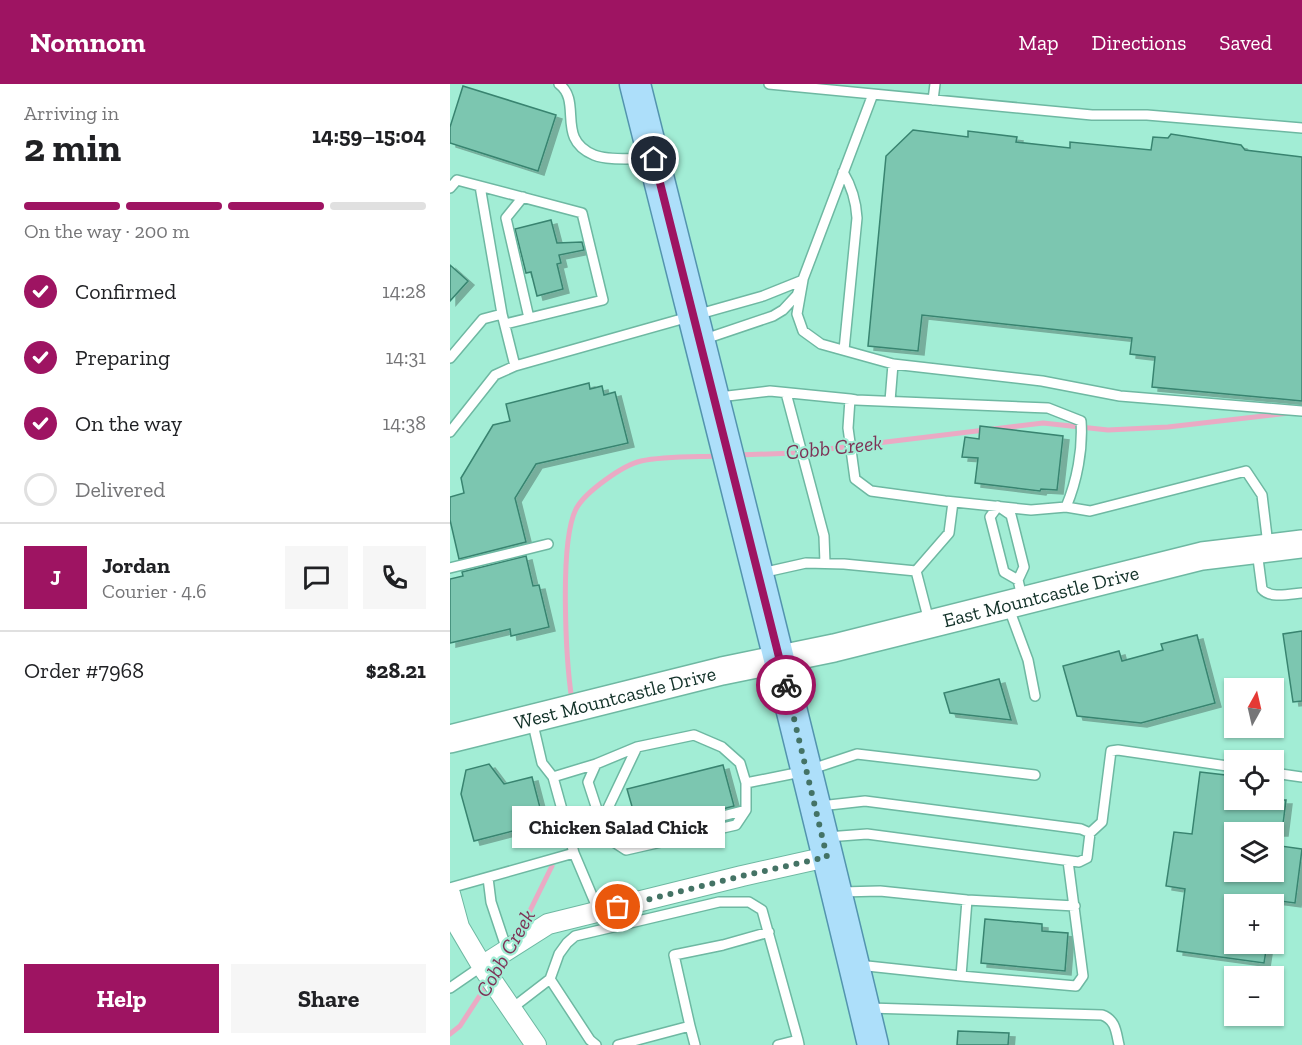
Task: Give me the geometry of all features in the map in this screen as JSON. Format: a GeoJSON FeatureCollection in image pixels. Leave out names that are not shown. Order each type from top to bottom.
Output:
{"type":"FeatureCollection","features":[{"type":"Feature","properties":{"kind":"main road"},"geometry":{"type":"LineString","coordinates":[[635,84],[780,659],[836,893],[856,965],[873,1045]]}},
{"type":"Feature","properties":{"kind":"street","name":"East Mountcastle Drive"},"geometry":{"type":"LineString","coordinates":[[780,659],[929,623],[1016,594],[1202,556],[1302,544]]}},
{"type":"Feature","properties":{"kind":"street","name":"West Mountcastle Drive"},"geometry":{"type":"LineString","coordinates":[[450,739],[722,670],[780,659]]}},
{"type":"Feature","properties":{"kind":"street"},"geometry":{"type":"LineString","coordinates":[[482,966],[548,924],[742,876],[825,847]]}},
{"type":"Feature","properties":{"kind":"street"},"geometry":{"type":"LineString","coordinates":[[450,894],[459,927],[482,966],[536,1045]]}},
{"type":"Feature","properties":{"kind":"lane"},"geometry":{"type":"LineString","coordinates":[[559,84],[570,95],[570,125],[575,139],[583,148],[594,155],[654,159]]}},
{"type":"Feature","properties":{"kind":"lane"},"geometry":{"type":"LineString","coordinates":[[769,84],[1092,115],[1147,115],[1302,128]]}},
{"type":"Feature","properties":{"kind":"lane"},"geometry":{"type":"LineString","coordinates":[[933,100],[935,84]]}},
{"type":"Feature","properties":{"kind":"lane"},"geometry":{"type":"LineString","coordinates":[[450,432],[495,375],[515,366],[696,327],[773,316],[783,310],[797,295],[873,94]]}},
{"type":"Feature","properties":{"kind":"lane"},"geometry":{"type":"LineString","coordinates":[[843,172],[852,186],[857,218],[844,350]]}},
{"type":"Feature","properties":{"kind":"lane"},"geometry":{"type":"LineString","coordinates":[[450,188],[457,180],[582,213],[603,300],[529,318],[483,319],[450,358]]}},
{"type":"Feature","properties":{"kind":"lane"},"geometry":{"type":"LineString","coordinates":[[480,186],[503,320],[515,366]]}},
{"type":"Feature","properties":{"kind":"lane"},"geometry":{"type":"LineString","coordinates":[[523,197],[506,218],[529,318]]}},
{"type":"Feature","properties":{"kind":"lane"},"geometry":{"type":"LineString","coordinates":[[696,327],[803,280]]}},
{"type":"Feature","properties":{"kind":"lane"},"geometry":{"type":"LineString","coordinates":[[803,280],[797,314],[803,331],[821,344],[893,364],[1042,381],[1120,396],[1302,411]]}},
{"type":"Feature","properties":{"kind":"lane"},"geometry":{"type":"LineString","coordinates":[[890,401],[893,364]]}},
{"type":"Feature","properties":{"kind":"lane"},"geometry":{"type":"LineString","coordinates":[[714,398],[770,391],[850,399],[1048,408],[1081,420],[1082,435],[1073,491],[1066,507]]}},
{"type":"Feature","properties":{"kind":"lane"},"geometry":{"type":"LineString","coordinates":[[786,393],[824,536],[825,564]]}},
{"type":"Feature","properties":{"kind":"lane"},"geometry":{"type":"LineString","coordinates":[[850,399],[849,428],[855,479],[870,491],[1031,510],[1066,507],[1090,511],[1246,471],[1262,495],[1262,589],[1265,593],[1275,595],[1302,593]]}},
{"type":"Feature","properties":{"kind":"lane"},"geometry":{"type":"LineString","coordinates":[[916,571],[949,534],[953,502]]}},
{"type":"Feature","properties":{"kind":"lane"},"geometry":{"type":"LineString","coordinates":[[998,506],[1011,515],[1024,567],[1016,594]]}},
{"type":"Feature","properties":{"kind":"lane"},"geometry":{"type":"LineString","coordinates":[[998,506],[990,517],[1004,572],[1016,594],[1035,696]]}},
{"type":"Feature","properties":{"kind":"lane"},"geometry":{"type":"LineString","coordinates":[[450,568],[548,544]]}},
{"type":"Feature","properties":{"kind":"lane"},"geometry":{"type":"LineString","coordinates":[[758,574],[806,563],[916,571]]}},
{"type":"Feature","properties":{"kind":"lane"},"geometry":{"type":"LineString","coordinates":[[916,571],[929,623]]}},
{"type":"Feature","properties":{"kind":"lane"},"geometry":{"type":"LineString","coordinates":[[531,719],[542,764],[553,777],[574,853],[599,912]]}},
{"type":"Feature","properties":{"kind":"lane"},"geometry":{"type":"LineString","coordinates":[[553,777],[596,764],[637,747],[694,735],[722,747],[740,763],[746,783],[746,810],[736,825],[626,849],[606,837],[588,782],[596,764]]}},
{"type":"Feature","properties":{"kind":"lane"},"geometry":{"type":"LineString","coordinates":[[637,747],[608,808],[613,828],[630,840],[746,810]]}},
{"type":"Feature","properties":{"kind":"lane"},"geometry":{"type":"LineString","coordinates":[[825,847],[867,834],[1068,861],[1084,861],[1088,858],[1090,833],[1102,822],[1111,751],[1118,750],[1224,766]]}},
{"type":"Feature","properties":{"kind":"lane"},"geometry":{"type":"LineString","coordinates":[[746,783],[806,771],[857,754],[1035,775]]}},
{"type":"Feature","properties":{"kind":"lane"},"geometry":{"type":"LineString","coordinates":[[1284,774],[1302,777]]}},
{"type":"Feature","properties":{"kind":"lane"},"geometry":{"type":"LineString","coordinates":[[815,807],[865,801],[1081,829],[1090,833]]}},
{"type":"Feature","properties":{"kind":"lane"},"geometry":{"type":"LineString","coordinates":[[450,888],[574,853]]}},
{"type":"Feature","properties":{"kind":"lane"},"geometry":{"type":"LineString","coordinates":[[856,965],[1076,986],[1083,976],[1068,861]]}},
{"type":"Feature","properties":{"kind":"lane"},"geometry":{"type":"LineString","coordinates":[[488,878],[491,902],[507,950]]}},
{"type":"Feature","properties":{"kind":"lane"},"geometry":{"type":"LineString","coordinates":[[836,893],[880,891],[967,900],[1075,906]]}},
{"type":"Feature","properties":{"kind":"lane"},"geometry":{"type":"LineString","coordinates":[[961,976],[967,900]]}},
{"type":"Feature","properties":{"kind":"lane"},"geometry":{"type":"LineString","coordinates":[[511,1009],[550,979],[560,954],[575,936],[719,902],[749,902],[762,910],[798,1042],[778,1045]]}},
{"type":"Feature","properties":{"kind":"lane"},"geometry":{"type":"LineString","coordinates":[[695,1045],[674,955],[723,945],[769,932]]}},
{"type":"Feature","properties":{"kind":"lane"},"geometry":{"type":"LineString","coordinates":[[450,988],[482,966]]}},
{"type":"Feature","properties":{"kind":"lane"},"geometry":{"type":"LineString","coordinates":[[550,979],[596,1045]]}},
{"type":"Feature","properties":{"kind":"lane"},"geometry":{"type":"LineString","coordinates":[[864,1008],[1102,1015],[1108,1017],[1115,1025],[1119,1045]]}},
{"type":"Feature","properties":{"kind":"lane"},"geometry":{"type":"LineString","coordinates":[[618,1045],[690,1026]]}},
{"type":"Feature","properties":{"kind":"building"},"geometry":{"type":"Polygon","coordinates":[[[463,86],[556,115],[538,171],[450,143],[450,127],[463,86]]]}},
{"type":"Feature","properties":{"kind":"building"},"geometry":{"type":"Polygon","coordinates":[[[913,130],[968,137],[968,131],[1017,137],[1016,142],[1070,148],[1070,142],[1151,150],[1153,137],[1168,138],[1171,134],[1241,145],[1245,150],[1302,157],[1302,401],[1152,387],[1155,357],[1130,354],[1132,338],[922,315],[918,351],[868,346],[886,156],[913,130]]]}},
{"type":"Feature","properties":{"kind":"building"},"geometry":{"type":"Polygon","coordinates":[[[551,220],[557,243],[582,242],[584,250],[559,255],[561,263],[557,264],[563,289],[537,296],[531,272],[526,273],[515,229],[551,220]]]}},
{"type":"Feature","properties":{"kind":"building"},"geometry":{"type":"Polygon","coordinates":[[[450,265],[468,281],[450,301],[450,265]]]}},
{"type":"Feature","properties":{"kind":"building"},"geometry":{"type":"Polygon","coordinates":[[[589,383],[590,389],[602,386],[604,395],[615,392],[628,443],[536,464],[515,498],[526,542],[459,559],[450,520],[450,497],[464,493],[461,478],[493,425],[510,421],[506,404],[589,383]]]}},
{"type":"Feature","properties":{"kind":"building"},"geometry":{"type":"Polygon","coordinates":[[[980,426],[1063,436],[1057,490],[1041,489],[1040,491],[975,483],[978,458],[962,457],[965,437],[979,439],[980,426]]]}},
{"type":"Feature","properties":{"kind":"building"},"geometry":{"type":"Polygon","coordinates":[[[526,556],[533,586],[539,585],[549,627],[511,636],[510,629],[450,643],[450,579],[463,576],[462,572],[526,556]]]}},
{"type":"Feature","properties":{"kind":"building"},"geometry":{"type":"Polygon","coordinates":[[[1302,631],[1302,701],[1293,702],[1283,634],[1302,631]]]}},
{"type":"Feature","properties":{"kind":"building"},"geometry":{"type":"Polygon","coordinates":[[[1197,635],[1215,703],[1141,723],[1077,716],[1063,666],[1119,651],[1122,661],[1163,650],[1161,644],[1197,635]]]}},
{"type":"Feature","properties":{"kind":"building"},"geometry":{"type":"Polygon","coordinates":[[[999,679],[1011,720],[950,713],[944,693],[999,679]]]}},
{"type":"Feature","properties":{"kind":"building"},"geometry":{"type":"Polygon","coordinates":[[[489,764],[504,784],[532,777],[544,823],[474,841],[461,794],[466,770],[489,764]]]}},
{"type":"Feature","properties":{"kind":"building"},"geometry":{"type":"Polygon","coordinates":[[[723,765],[734,806],[639,831],[627,789],[723,765]]]}},
{"type":"Feature","properties":{"kind":"building"},"geometry":{"type":"Polygon","coordinates":[[[1200,772],[1224,775],[1224,810],[1284,810],[1284,800],[1286,800],[1283,822],[1224,822],[1224,882],[1284,882],[1284,846],[1302,849],[1295,903],[1284,902],[1284,894],[1224,894],[1224,954],[1265,954],[1264,963],[1177,951],[1185,889],[1166,886],[1174,832],[1192,834],[1200,772]]]}},
{"type":"Feature","properties":{"kind":"building"},"geometry":{"type":"Polygon","coordinates":[[[985,919],[1042,924],[1042,931],[1068,933],[1065,971],[981,963],[985,919]]]}},
{"type":"Feature","properties":{"kind":"building"},"geometry":{"type":"Polygon","coordinates":[[[958,1031],[1009,1033],[1008,1045],[957,1045],[958,1031]]]}},
{"type":"Feature","properties":{"kind":"waterway","name":"Cobb Creek"},"geometry":{"type":"LineString","coordinates":[[738,455],[795,453],[1043,423],[1108,430],[1168,427],[1289,413]]}},
{"type":"Feature","properties":{"kind":"waterway","name":"Cobb Creek"},"geometry":{"type":"LineString","coordinates":[[572,701],[565,603],[567,548],[576,509],[596,487],[615,473],[641,461],[719,456]]}},
{"type":"Feature","properties":{"kind":"waterway","name":"Cobb Creek"},"geometry":{"type":"LineString","coordinates":[[517,937],[552,866]]}},
{"type":"Feature","properties":{"kind":"waterway","name":"Cobb Creek"},"geometry":{"type":"LineString","coordinates":[[450,1034],[460,1026],[488,983]]}},
{"type":"Feature","properties":{"kind":"way so far"},"geometry":{"type":"LineString","coordinates":[[618,907],[827,857],[786,685]]}},
{"type":"Feature","properties":{"kind":"place","name":"Chicken Salad Chick"},"geometry":{"type":"Point","coordinates":[618,907]}},
{"type":"Feature","properties":{"kind":"route"},"geometry":{"type":"LineString","coordinates":[[654,159],[786,685]]}}]}
